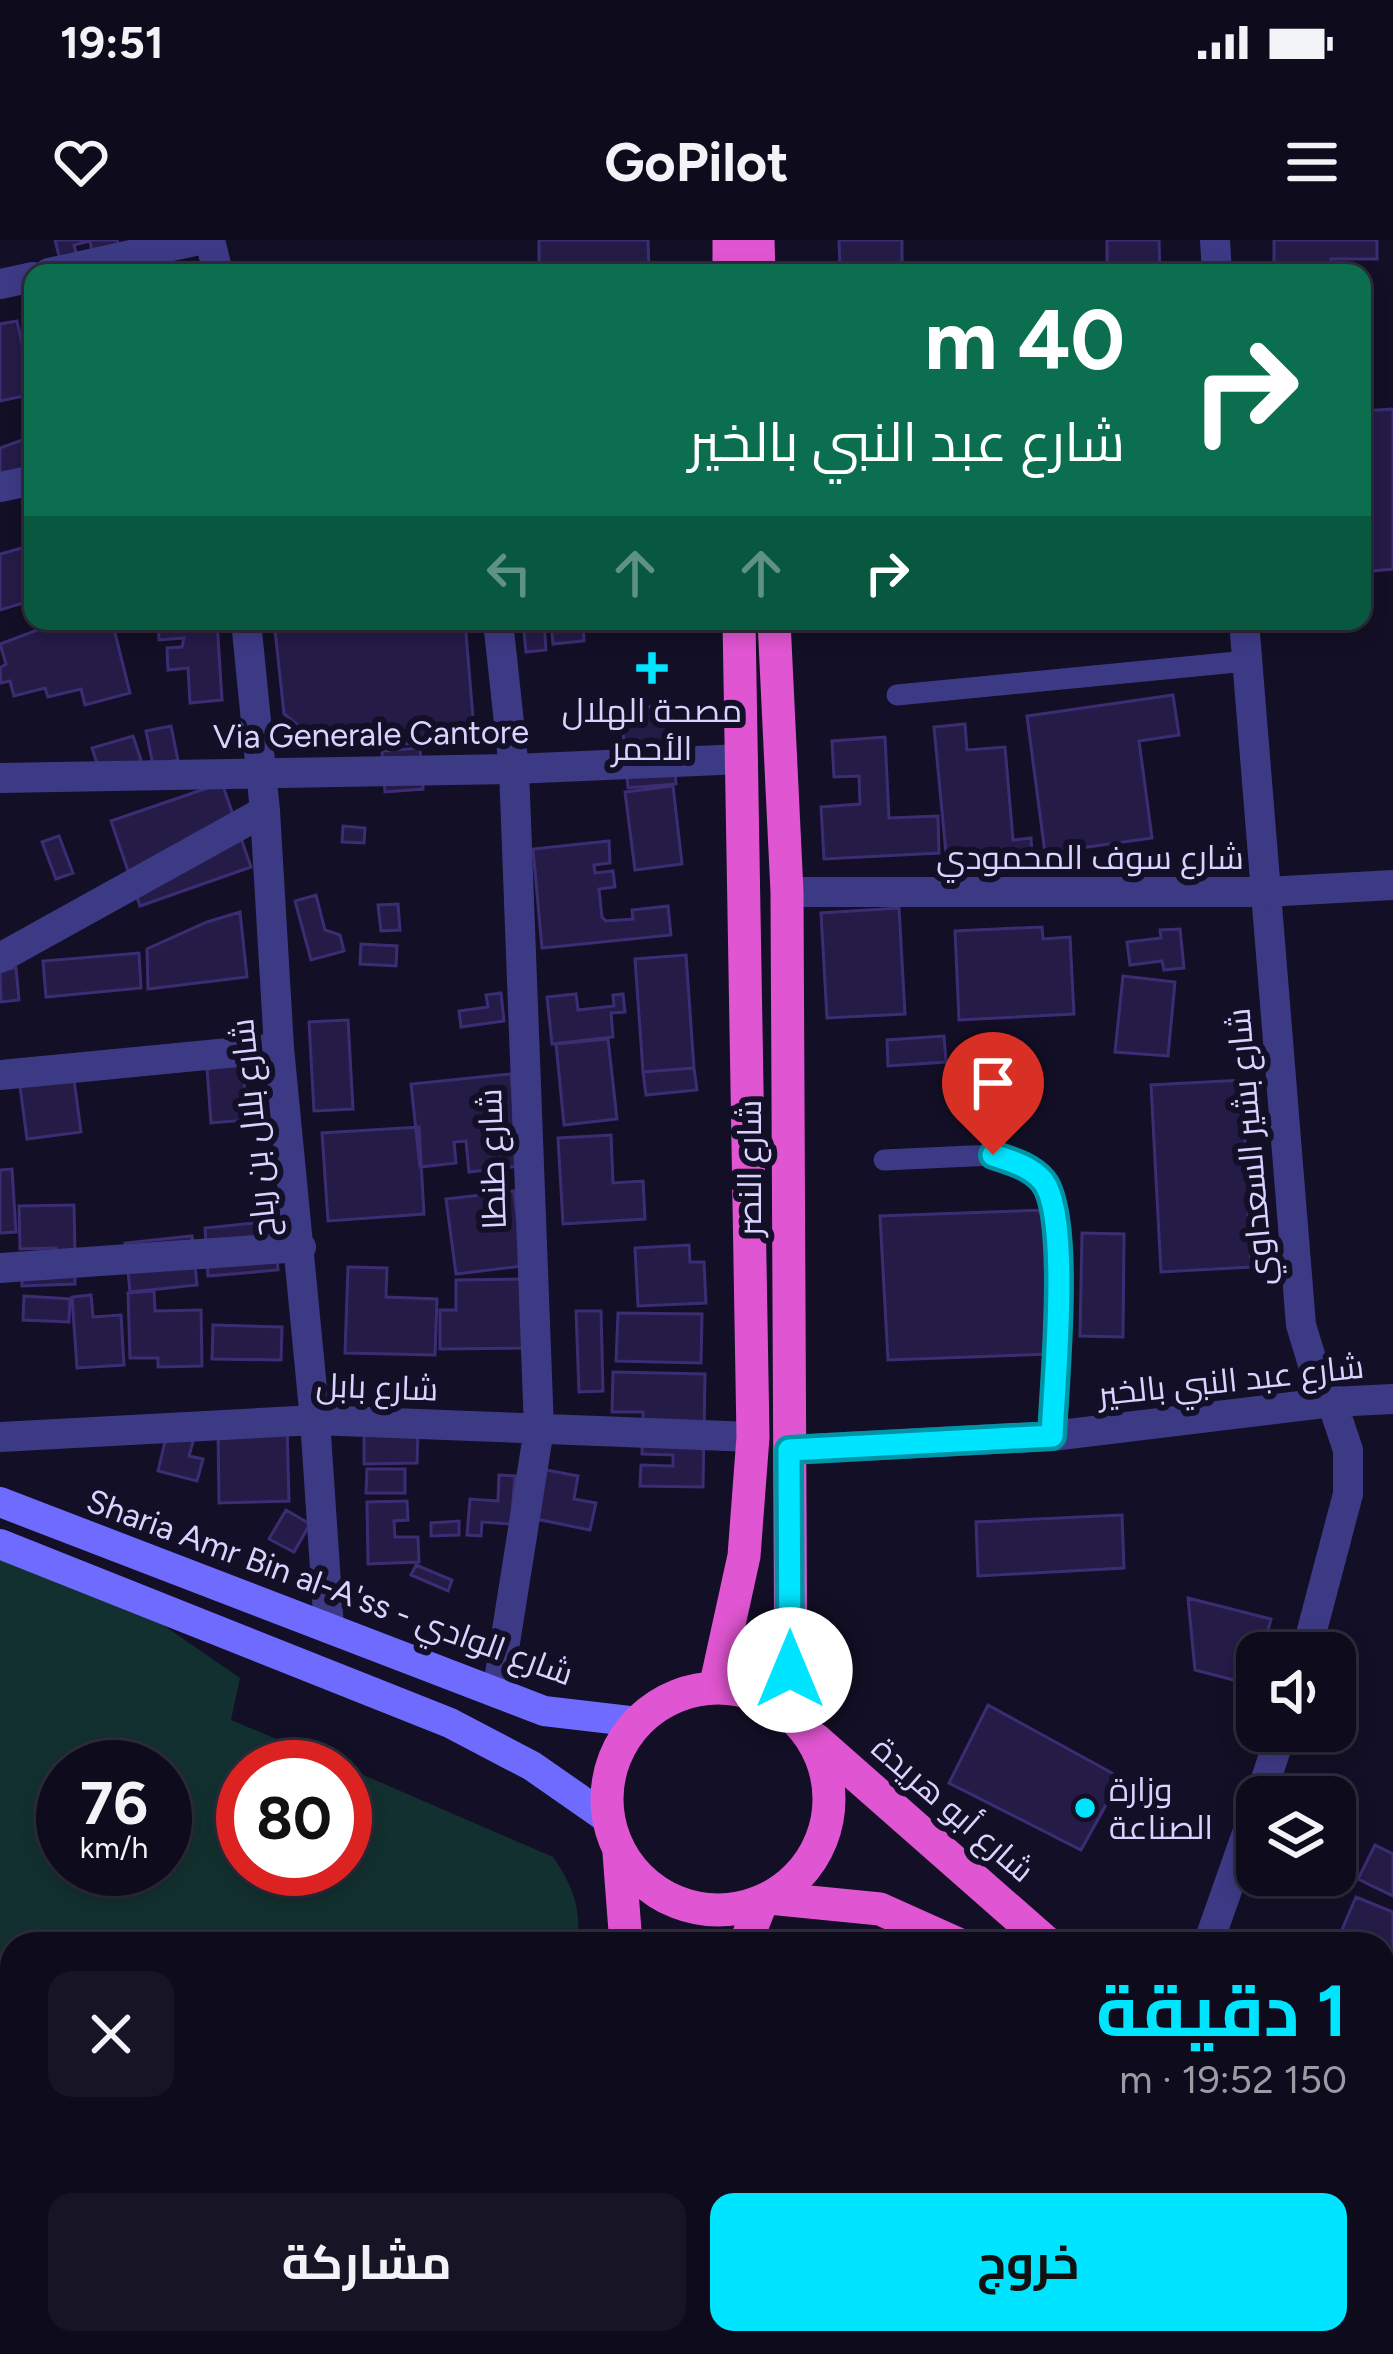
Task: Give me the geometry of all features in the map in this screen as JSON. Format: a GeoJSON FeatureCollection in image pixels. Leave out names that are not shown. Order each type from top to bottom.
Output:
{"type":"FeatureCollection","features":[{"type":"Feature","properties":{"kind":"highway","name":"شارع النصر"},"geometry":{"type":"LineString","coordinates":[[716,1688],[744,1556],[753,1437],[739,630]]}},
{"type":"Feature","properties":{"kind":"highway","name":"شارع النصر"},"geometry":{"type":"LineString","coordinates":[[774,630],[787,892],[789,1450],[799,1724]]}},
{"type":"Feature","properties":{"kind":"highway"},"geometry":{"type":"LineString","coordinates":[[613,1835],[638,1878],[665,1898],[696,1909],[730,1910],[765,1900],[792,1882],[810,1862],[826,1824],[828,1783],[821,1756],[799,1724],[768,1700],[742,1690],[686,1693],[638,1722],[618,1751],[608,1784],[613,1835],[625,1932]]}},
{"type":"Feature","properties":{"kind":"highway","name":"شارع أبو هريدة"},"geometry":{"type":"LineString","coordinates":[[799,1724],[1034,1932]]}},
{"type":"Feature","properties":{"kind":"highway"},"geometry":{"type":"LineString","coordinates":[[750,1932],[765,1900]]}},
{"type":"Feature","properties":{"kind":"highway"},"geometry":{"type":"LineString","coordinates":[[765,1900],[880,1909],[931,1932]]}},
{"type":"Feature","properties":{"kind":"main road","name":"Sharia Amr Bin al-A'ss - شارع الوادي"},"geometry":{"type":"LineString","coordinates":[[0,1502],[544,1711],[638,1722]]}},
{"type":"Feature","properties":{"kind":"main road"},"geometry":{"type":"LineString","coordinates":[[0,1544],[450,1723],[532,1766],[613,1835]]}},
{"type":"Feature","properties":{"kind":"street"},"geometry":{"type":"LineString","coordinates":[[90,264],[199,240]]}},
{"type":"Feature","properties":{"kind":"street","name":"شارع بلال بن رباح"},"geometry":{"type":"LineString","coordinates":[[247,630],[265,811],[279,1048],[301,1247],[328,1628]]}},
{"type":"Feature","properties":{"kind":"street","name":"شارع طنطا"},"geometry":{"type":"LineString","coordinates":[[497,1693],[538,1429],[514,769],[499,630]]}},
{"type":"Feature","properties":{"kind":"street","name":"شارع بشير السعداوي"},"geometry":{"type":"LineString","coordinates":[[1245,630],[1301,1325],[1348,1450],[1348,1494],[1312,1632]]}},
{"type":"Feature","properties":{"kind":"street","name":"Via Generale Cantore"},"geometry":{"type":"LineString","coordinates":[[0,778],[514,769],[743,759]]}},
{"type":"Feature","properties":{"kind":"street"},"geometry":{"type":"LineString","coordinates":[[0,958],[265,811]]}},
{"type":"Feature","properties":{"kind":"street","name":"شارع سوف المحمودي"},"geometry":{"type":"LineString","coordinates":[[787,892],[1265,892],[1393,885]]}},
{"type":"Feature","properties":{"kind":"street"},"geometry":{"type":"LineString","coordinates":[[0,1075],[279,1048]]}},
{"type":"Feature","properties":{"kind":"street"},"geometry":{"type":"LineString","coordinates":[[0,1268],[301,1247]]}},
{"type":"Feature","properties":{"kind":"street","name":"شارع عبد النبي بالخير"},"geometry":{"type":"LineString","coordinates":[[789,1450],[1052,1436],[1393,1399]]}},
{"type":"Feature","properties":{"kind":"street","name":"شارع بابل"},"geometry":{"type":"LineString","coordinates":[[0,1437],[315,1420],[753,1437]]}},
{"type":"Feature","properties":{"kind":"street"},"geometry":{"type":"LineString","coordinates":[[1212,1932],[1236,1864]]}},
{"type":"Feature","properties":{"kind":"lane"},"geometry":{"type":"LineString","coordinates":[[897,695],[1247,661]]}},
{"type":"Feature","properties":{"kind":"lane"},"geometry":{"type":"LineString","coordinates":[[884,1160],[993,1155],[1021,1164],[1046,1184],[1059,1238],[1052,1436]]}},
{"type":"Feature","properties":{"kind":"green space"},"geometry":{"type":"Polygon","coordinates":[[[0,1555],[137,1607],[240,1678],[231,1720],[279,1740],[216,1740],[216,1896],[372,1896],[372,1779],[553,1857],[566,1877],[579,1932],[0,1932],[0,1555]]]}},
{"type":"Feature","properties":{"kind":"building"},"geometry":{"type":"Polygon","coordinates":[[[55,240],[117,240],[120,250],[93,257],[90,241],[74,245],[78,260],[61,264],[55,240]]]}},
{"type":"Feature","properties":{"kind":"building"},"geometry":{"type":"Polygon","coordinates":[[[539,240],[648,240],[649,264],[539,264],[539,240]]]}},
{"type":"Feature","properties":{"kind":"building"},"geometry":{"type":"Polygon","coordinates":[[[839,240],[902,240],[902,264],[840,264],[839,240]]]}},
{"type":"Feature","properties":{"kind":"building"},"geometry":{"type":"Polygon","coordinates":[[[1107,240],[1159,240],[1160,264],[1107,264],[1107,240]]]}},
{"type":"Feature","properties":{"kind":"building"},"geometry":{"type":"Polygon","coordinates":[[[1274,240],[1377,240],[1377,259],[1274,264],[1274,240]]]}},
{"type":"Feature","properties":{"kind":"building"},"geometry":{"type":"Polygon","coordinates":[[[17,321],[24,353],[24,396],[0,401],[0,324],[17,321]]]}},
{"type":"Feature","properties":{"kind":"building"},"geometry":{"type":"Polygon","coordinates":[[[1393,409],[1393,569],[1371,571],[1371,410],[1393,409]]]}},
{"type":"Feature","properties":{"kind":"building"},"geometry":{"type":"Polygon","coordinates":[[[24,439],[24,475],[0,483],[0,448],[24,439]]]}},
{"type":"Feature","properties":{"kind":"building"},"geometry":{"type":"Polygon","coordinates":[[[24,547],[24,603],[0,610],[0,554],[24,547]]]}},
{"type":"Feature","properties":{"kind":"building"},"geometry":{"type":"Polygon","coordinates":[[[37,630],[114,630],[130,693],[85,705],[81,689],[48,697],[45,688],[14,696],[10,681],[1,683],[0,668],[6,664],[0,644],[37,630]]]}},
{"type":"Feature","properties":{"kind":"building"},"geometry":{"type":"Polygon","coordinates":[[[158,630],[218,630],[222,700],[190,703],[188,668],[168,670],[167,648],[182,647],[184,638],[159,640],[158,630]]]}},
{"type":"Feature","properties":{"kind":"building"},"geometry":{"type":"Polygon","coordinates":[[[275,630],[466,630],[475,742],[324,746],[284,714],[275,630]]]}},
{"type":"Feature","properties":{"kind":"building"},"geometry":{"type":"Polygon","coordinates":[[[524,630],[545,630],[546,650],[526,652],[524,630]]]}},
{"type":"Feature","properties":{"kind":"building"},"geometry":{"type":"Polygon","coordinates":[[[552,630],[583,630],[584,641],[553,644],[552,630]]]}},
{"type":"Feature","properties":{"kind":"building"},"geometry":{"type":"Polygon","coordinates":[[[1173,695],[1179,735],[1139,741],[1152,838],[1045,853],[1027,716],[1173,695]]]}},
{"type":"Feature","properties":{"kind":"building"},"geometry":{"type":"Polygon","coordinates":[[[670,705],[676,784],[628,788],[621,709],[670,705]]]}},
{"type":"Feature","properties":{"kind":"building"},"geometry":{"type":"Polygon","coordinates":[[[965,724],[967,750],[1005,747],[1013,840],[1031,838],[1032,856],[947,864],[934,727],[965,724]]]}},
{"type":"Feature","properties":{"kind":"building"},"geometry":{"type":"Polygon","coordinates":[[[171,726],[178,760],[153,765],[146,731],[171,726]]]}},
{"type":"Feature","properties":{"kind":"building"},"geometry":{"type":"Polygon","coordinates":[[[133,736],[143,766],[102,779],[92,748],[133,736]]]}},
{"type":"Feature","properties":{"kind":"building"},"geometry":{"type":"Polygon","coordinates":[[[885,737],[889,818],[938,816],[939,853],[824,859],[821,807],[860,804],[859,776],[834,777],[832,741],[885,737]]]}},
{"type":"Feature","properties":{"kind":"building"},"geometry":{"type":"Polygon","coordinates":[[[420,748],[423,789],[385,792],[382,751],[420,748]]]}},
{"type":"Feature","properties":{"kind":"building"},"geometry":{"type":"Polygon","coordinates":[[[222,783],[251,867],[140,906],[111,821],[222,783]]]}},
{"type":"Feature","properties":{"kind":"building"},"geometry":{"type":"Polygon","coordinates":[[[673,786],[682,864],[635,870],[625,792],[673,786]]]}},
{"type":"Feature","properties":{"kind":"building"},"geometry":{"type":"Polygon","coordinates":[[[343,826],[365,828],[364,843],[342,842],[343,826]]]}},
{"type":"Feature","properties":{"kind":"building"},"geometry":{"type":"Polygon","coordinates":[[[59,836],[73,873],[56,879],[42,842],[59,836]]]}},
{"type":"Feature","properties":{"kind":"building"},"geometry":{"type":"Polygon","coordinates":[[[609,841],[610,863],[594,865],[595,873],[613,871],[615,887],[599,889],[602,917],[606,921],[633,919],[632,910],[668,906],[671,935],[542,948],[533,849],[609,841]]]}},
{"type":"Feature","properties":{"kind":"building"},"geometry":{"type":"Polygon","coordinates":[[[316,895],[325,930],[340,935],[344,951],[311,960],[295,901],[316,895]]]}},
{"type":"Feature","properties":{"kind":"building"},"geometry":{"type":"Polygon","coordinates":[[[398,904],[400,930],[381,931],[378,905],[398,904]]]}},
{"type":"Feature","properties":{"kind":"building"},"geometry":{"type":"Polygon","coordinates":[[[899,908],[905,1014],[827,1018],[821,913],[899,908]]]}},
{"type":"Feature","properties":{"kind":"building"},"geometry":{"type":"Polygon","coordinates":[[[240,912],[247,977],[148,989],[147,949],[240,912]]]}},
{"type":"Feature","properties":{"kind":"building"},"geometry":{"type":"Polygon","coordinates":[[[1042,927],[1043,939],[1070,937],[1074,1014],[959,1020],[955,931],[1042,927]]]}},
{"type":"Feature","properties":{"kind":"building"},"geometry":{"type":"Polygon","coordinates":[[[1180,929],[1184,968],[1164,970],[1162,961],[1130,965],[1127,942],[1161,938],[1160,930],[1180,929]]]}},
{"type":"Feature","properties":{"kind":"building"},"geometry":{"type":"Polygon","coordinates":[[[361,944],[397,946],[396,966],[360,964],[361,944]]]}},
{"type":"Feature","properties":{"kind":"building"},"geometry":{"type":"Polygon","coordinates":[[[139,953],[141,988],[46,997],[43,961],[139,953]]]}},
{"type":"Feature","properties":{"kind":"building"},"geometry":{"type":"Polygon","coordinates":[[[686,955],[694,1068],[643,1072],[635,959],[686,955]]]}},
{"type":"Feature","properties":{"kind":"building"},"geometry":{"type":"Polygon","coordinates":[[[16,968],[19,1000],[1,1002],[0,970],[16,968]]]}},
{"type":"Feature","properties":{"kind":"building"},"geometry":{"type":"Polygon","coordinates":[[[1123,976],[1175,982],[1168,1056],[1115,1052],[1123,976]]]}},
{"type":"Feature","properties":{"kind":"building"},"geometry":{"type":"Polygon","coordinates":[[[501,993],[504,1021],[461,1027],[459,1011],[488,1007],[486,995],[501,993]]]}},
{"type":"Feature","properties":{"kind":"building"},"geometry":{"type":"Polygon","coordinates":[[[576,994],[578,1010],[614,1006],[613,995],[623,994],[625,1012],[611,1013],[613,1037],[552,1044],[547,997],[576,994]]]}},
{"type":"Feature","properties":{"kind":"building"},"geometry":{"type":"Polygon","coordinates":[[[348,1020],[353,1109],[314,1111],[309,1022],[348,1020]]]}},
{"type":"Feature","properties":{"kind":"building"},"geometry":{"type":"Polygon","coordinates":[[[944,1036],[946,1062],[888,1066],[887,1040],[944,1036]]]}},
{"type":"Feature","properties":{"kind":"building"},"geometry":{"type":"Polygon","coordinates":[[[608,1039],[617,1119],[564,1125],[556,1044],[608,1039]]]}},
{"type":"Feature","properties":{"kind":"building"},"geometry":{"type":"Polygon","coordinates":[[[243,1065],[247,1120],[211,1123],[207,1068],[243,1065]]]}},
{"type":"Feature","properties":{"kind":"building"},"geometry":{"type":"Polygon","coordinates":[[[694,1068],[697,1090],[646,1095],[643,1072],[694,1068]]]}},
{"type":"Feature","properties":{"kind":"building"},"geometry":{"type":"Polygon","coordinates":[[[73,1072],[81,1132],[27,1139],[19,1079],[73,1072]]]}},
{"type":"Feature","properties":{"kind":"building"},"geometry":{"type":"Polygon","coordinates":[[[511,1074],[520,1166],[469,1172],[466,1141],[454,1142],[456,1163],[420,1167],[411,1084],[511,1074]]]}},
{"type":"Feature","properties":{"kind":"building"},"geometry":{"type":"Polygon","coordinates":[[[1242,1080],[1251,1267],[1161,1272],[1151,1085],[1242,1080]]]}},
{"type":"Feature","properties":{"kind":"building"},"geometry":{"type":"Polygon","coordinates":[[[419,1127],[424,1214],[328,1221],[322,1133],[419,1127]]]}},
{"type":"Feature","properties":{"kind":"building"},"geometry":{"type":"Polygon","coordinates":[[[611,1135],[613,1183],[643,1181],[645,1219],[563,1224],[558,1138],[611,1135]]]}},
{"type":"Feature","properties":{"kind":"building"},"geometry":{"type":"Polygon","coordinates":[[[12,1169],[16,1232],[0,1233],[0,1170],[12,1169]]]}},
{"type":"Feature","properties":{"kind":"building"},"geometry":{"type":"Polygon","coordinates":[[[514,1191],[523,1266],[456,1274],[446,1199],[514,1191]]]}},
{"type":"Feature","properties":{"kind":"building"},"geometry":{"type":"Polygon","coordinates":[[[74,1205],[75,1254],[58,1254],[56,1248],[20,1249],[19,1206],[74,1205]]]}},
{"type":"Feature","properties":{"kind":"building"},"geometry":{"type":"Polygon","coordinates":[[[1047,1210],[1049,1354],[888,1360],[880,1216],[1047,1210]]]}},
{"type":"Feature","properties":{"kind":"building"},"geometry":{"type":"Polygon","coordinates":[[[274,1221],[278,1270],[208,1276],[205,1228],[274,1221]]]}},
{"type":"Feature","properties":{"kind":"building"},"geometry":{"type":"Polygon","coordinates":[[[1082,1233],[1124,1234],[1123,1337],[1080,1336],[1082,1233]]]}},
{"type":"Feature","properties":{"kind":"building"},"geometry":{"type":"Polygon","coordinates":[[[192,1236],[197,1285],[130,1292],[125,1243],[192,1236]]]}},
{"type":"Feature","properties":{"kind":"building"},"geometry":{"type":"Polygon","coordinates":[[[689,1245],[690,1262],[704,1262],[706,1303],[638,1306],[635,1248],[689,1245]]]}},
{"type":"Feature","properties":{"kind":"building"},"geometry":{"type":"Polygon","coordinates":[[[75,1258],[75,1284],[22,1286],[22,1260],[75,1258]]]}},
{"type":"Feature","properties":{"kind":"building"},"geometry":{"type":"Polygon","coordinates":[[[348,1267],[387,1268],[386,1297],[437,1299],[435,1355],[345,1353],[348,1267]]]}},
{"type":"Feature","properties":{"kind":"building"},"geometry":{"type":"Polygon","coordinates":[[[528,1279],[528,1348],[440,1349],[440,1310],[456,1310],[456,1280],[528,1279]]]}},
{"type":"Feature","properties":{"kind":"building"},"geometry":{"type":"Polygon","coordinates":[[[154,1291],[155,1311],[201,1310],[202,1366],[158,1367],[158,1358],[130,1358],[128,1293],[154,1291]]]}},
{"type":"Feature","properties":{"kind":"building"},"geometry":{"type":"Polygon","coordinates":[[[91,1295],[93,1317],[121,1315],[124,1365],[77,1368],[72,1297],[91,1295]]]}},
{"type":"Feature","properties":{"kind":"building"},"geometry":{"type":"Polygon","coordinates":[[[24,1296],[70,1299],[69,1322],[23,1320],[24,1296]]]}},
{"type":"Feature","properties":{"kind":"building"},"geometry":{"type":"Polygon","coordinates":[[[576,1311],[601,1311],[603,1391],[579,1392],[576,1311]]]}},
{"type":"Feature","properties":{"kind":"building"},"geometry":{"type":"Polygon","coordinates":[[[618,1313],[702,1314],[701,1363],[616,1361],[618,1313]]]}},
{"type":"Feature","properties":{"kind":"building"},"geometry":{"type":"Polygon","coordinates":[[[213,1325],[282,1327],[281,1360],[212,1359],[213,1325]]]}},
{"type":"Feature","properties":{"kind":"building"},"geometry":{"type":"Polygon","coordinates":[[[613,1372],[705,1374],[703,1487],[640,1486],[641,1465],[673,1466],[673,1455],[642,1454],[643,1412],[612,1412],[613,1372]]]}},
{"type":"Feature","properties":{"kind":"building"},"geometry":{"type":"Polygon","coordinates":[[[170,1421],[197,1427],[189,1456],[203,1459],[197,1481],[158,1471],[170,1421]]]}},
{"type":"Feature","properties":{"kind":"building"},"geometry":{"type":"Polygon","coordinates":[[[287,1426],[289,1501],[219,1503],[218,1427],[287,1426]]]}},
{"type":"Feature","properties":{"kind":"building"},"geometry":{"type":"Polygon","coordinates":[[[364,1432],[418,1432],[417,1463],[364,1464],[364,1432]]]}},
{"type":"Feature","properties":{"kind":"building"},"geometry":{"type":"Polygon","coordinates":[[[367,1469],[405,1469],[405,1493],[366,1493],[367,1469]]]}},
{"type":"Feature","properties":{"kind":"building"},"geometry":{"type":"Polygon","coordinates":[[[541,1469],[578,1476],[574,1499],[596,1503],[590,1530],[531,1518],[541,1469]]]}},
{"type":"Feature","properties":{"kind":"building"},"geometry":{"type":"Polygon","coordinates":[[[499,1475],[515,1476],[511,1524],[482,1522],[481,1536],[467,1535],[470,1499],[498,1501],[499,1475]]]}},
{"type":"Feature","properties":{"kind":"building"},"geometry":{"type":"Polygon","coordinates":[[[407,1501],[408,1520],[394,1521],[395,1537],[418,1537],[419,1562],[368,1564],[367,1502],[407,1501]]]}},
{"type":"Feature","properties":{"kind":"building"},"geometry":{"type":"Polygon","coordinates":[[[286,1510],[310,1524],[294,1552],[269,1539],[286,1510]]]}},
{"type":"Feature","properties":{"kind":"building"},"geometry":{"type":"Polygon","coordinates":[[[1122,1515],[1124,1568],[978,1576],[976,1522],[1122,1515]]]}},
{"type":"Feature","properties":{"kind":"building"},"geometry":{"type":"Polygon","coordinates":[[[459,1521],[459,1535],[431,1536],[431,1523],[459,1521]]]}},
{"type":"Feature","properties":{"kind":"building"},"geometry":{"type":"Polygon","coordinates":[[[416,1565],[452,1580],[448,1591],[411,1575],[416,1565]]]}},
{"type":"Feature","properties":{"kind":"building"},"geometry":{"type":"Polygon","coordinates":[[[1188,1598],[1271,1619],[1268,1632],[1236,1632],[1236,1681],[1195,1670],[1188,1598]]]}},
{"type":"Feature","properties":{"kind":"building"},"geometry":{"type":"Polygon","coordinates":[[[988,1705],[1121,1778],[1081,1850],[949,1783],[988,1705]]]}},
{"type":"Feature","properties":{"kind":"building"},"geometry":{"type":"Polygon","coordinates":[[[1375,1845],[1393,1854],[1393,1896],[1358,1879],[1375,1845]]]}},
{"type":"Feature","properties":{"kind":"building"},"geometry":{"type":"Polygon","coordinates":[[[1356,1897],[1393,1912],[1393,1932],[1341,1932],[1356,1897]]]}},
{"type":"Feature","properties":{"kind":"place","name":"مصحة الهلال الأحمر"},"geometry":{"type":"Point","coordinates":[652,668]}},
{"type":"Feature","properties":{"kind":"place","name":"وزارة الصناعة"},"geometry":{"type":"Point","coordinates":[1085,1808]}},
{"type":"Feature","properties":{"kind":"route"},"geometry":{"type":"LineString","coordinates":[[790,1670],[789,1450],[1052,1436],[1059,1238],[1046,1184],[1021,1164],[993,1155]]}}]}
